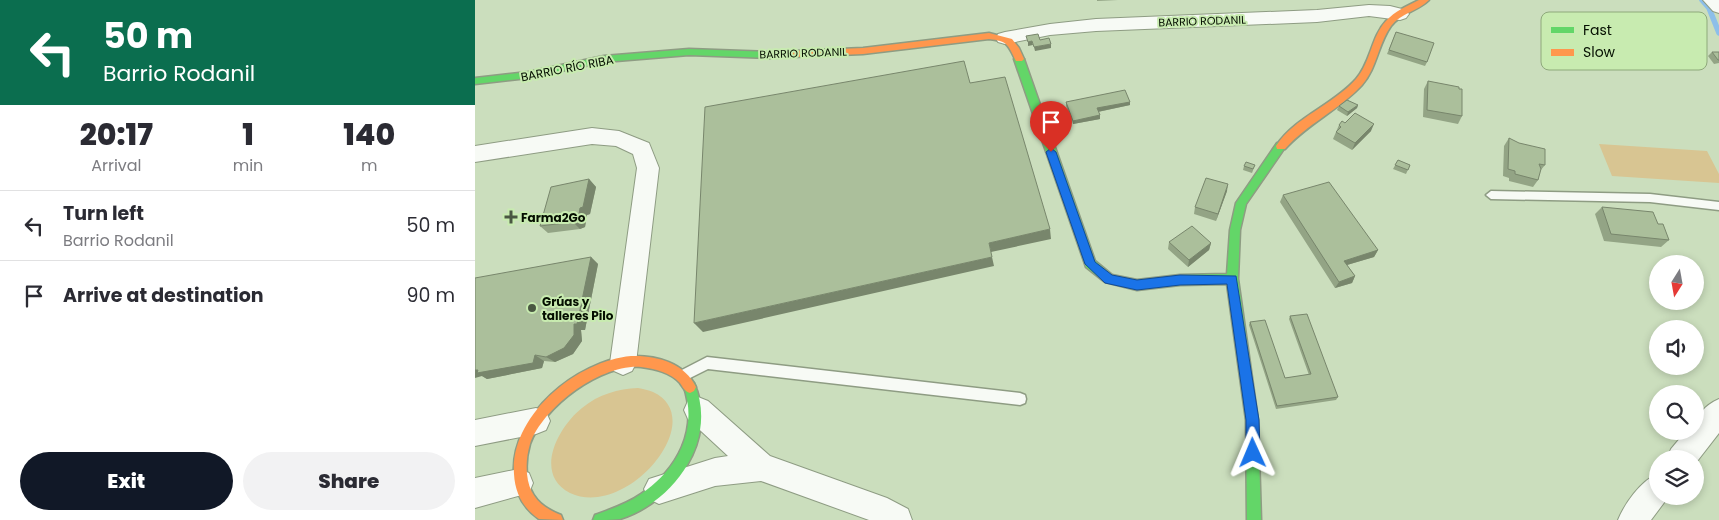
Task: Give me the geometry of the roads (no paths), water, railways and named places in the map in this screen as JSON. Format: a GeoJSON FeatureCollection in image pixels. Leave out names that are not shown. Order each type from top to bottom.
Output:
{"type":"FeatureCollection","features":[{"type":"Feature","properties":{"kind":"street"},"geometry":{"type":"LineString","coordinates":[[1254,520],[1252,420],[1232,279],[1235,230],[1241,203],[1291,134],[1347,94],[1361,79],[1387,25],[1400,14],[1425,0]]}},
{"type":"Feature","properties":{"kind":"street"},"geometry":{"type":"LineString","coordinates":[[1712,0],[1719,7]]}},
{"type":"Feature","properties":{"kind":"street","name":"BARRIO RODANIL"},"geometry":{"type":"LineString","coordinates":[[689,52],[776,55],[815,53],[890,48],[989,36],[1005,38],[1031,31],[1108,25],[1204,22],[1388,10],[1400,14]]}},
{"type":"Feature","properties":{"kind":"street"},"geometry":{"type":"LineString","coordinates":[[1005,38],[1015,46],[1090,264],[1109,279],[1137,285],[1180,280],[1232,279]]}},
{"type":"Feature","properties":{"kind":"street","name":"BARRIO RÍO RIBA"},"geometry":{"type":"LineString","coordinates":[[475,81],[528,76],[604,59],[689,52]]}},
{"type":"Feature","properties":{"kind":"street"},"geometry":{"type":"LineString","coordinates":[[475,154],[592,136],[619,138],[642,149],[648,168],[623,363]]}},
{"type":"Feature","properties":{"kind":"street"},"geometry":{"type":"LineString","coordinates":[[557,520],[545,517],[528,503],[519,483],[519,463],[525,442],[536,421],[554,400],[575,383],[599,370],[623,363],[646,362],[666,366],[682,376],[693,390],[698,410],[694,436],[681,463],[659,488],[629,509],[600,520]]}},
{"type":"Feature","properties":{"kind":"street"},"geometry":{"type":"LineString","coordinates":[[698,410],[761,466],[877,508],[897,520]]}},
{"type":"Feature","properties":{"kind":"street"},"geometry":{"type":"LineString","coordinates":[[1688,450],[1719,412]]}},
{"type":"Feature","properties":{"kind":"street"},"geometry":{"type":"LineString","coordinates":[[475,433],[536,421]]}},
{"type":"Feature","properties":{"kind":"street"},"geometry":{"type":"LineString","coordinates":[[659,488],[715,472],[761,466]]}},
{"type":"Feature","properties":{"kind":"street"},"geometry":{"type":"LineString","coordinates":[[475,493],[519,483]]}},
{"type":"Feature","properties":{"kind":"street"},"geometry":{"type":"LineString","coordinates":[[1633,520],[1649,499]]}},
{"type":"Feature","properties":{"kind":"lane"},"geometry":{"type":"LineString","coordinates":[[1491,195],[1650,198],[1719,206]]}},
{"type":"Feature","properties":{"kind":"lane"},"geometry":{"type":"LineString","coordinates":[[682,376],[707,363],[1020,399]]}},
{"type":"Feature","properties":{"kind":"waterway"},"geometry":{"type":"LineString","coordinates":[[1702,0],[1709,8],[1719,33]]}},
{"type":"Feature","properties":{"kind":"place","name":"Farma2Go"},"geometry":{"type":"Point","coordinates":[511,217]}},
{"type":"Feature","properties":{"kind":"place","name":"Grúas y talleres Pilo"},"geometry":{"type":"Point","coordinates":[532,308]}}]}
